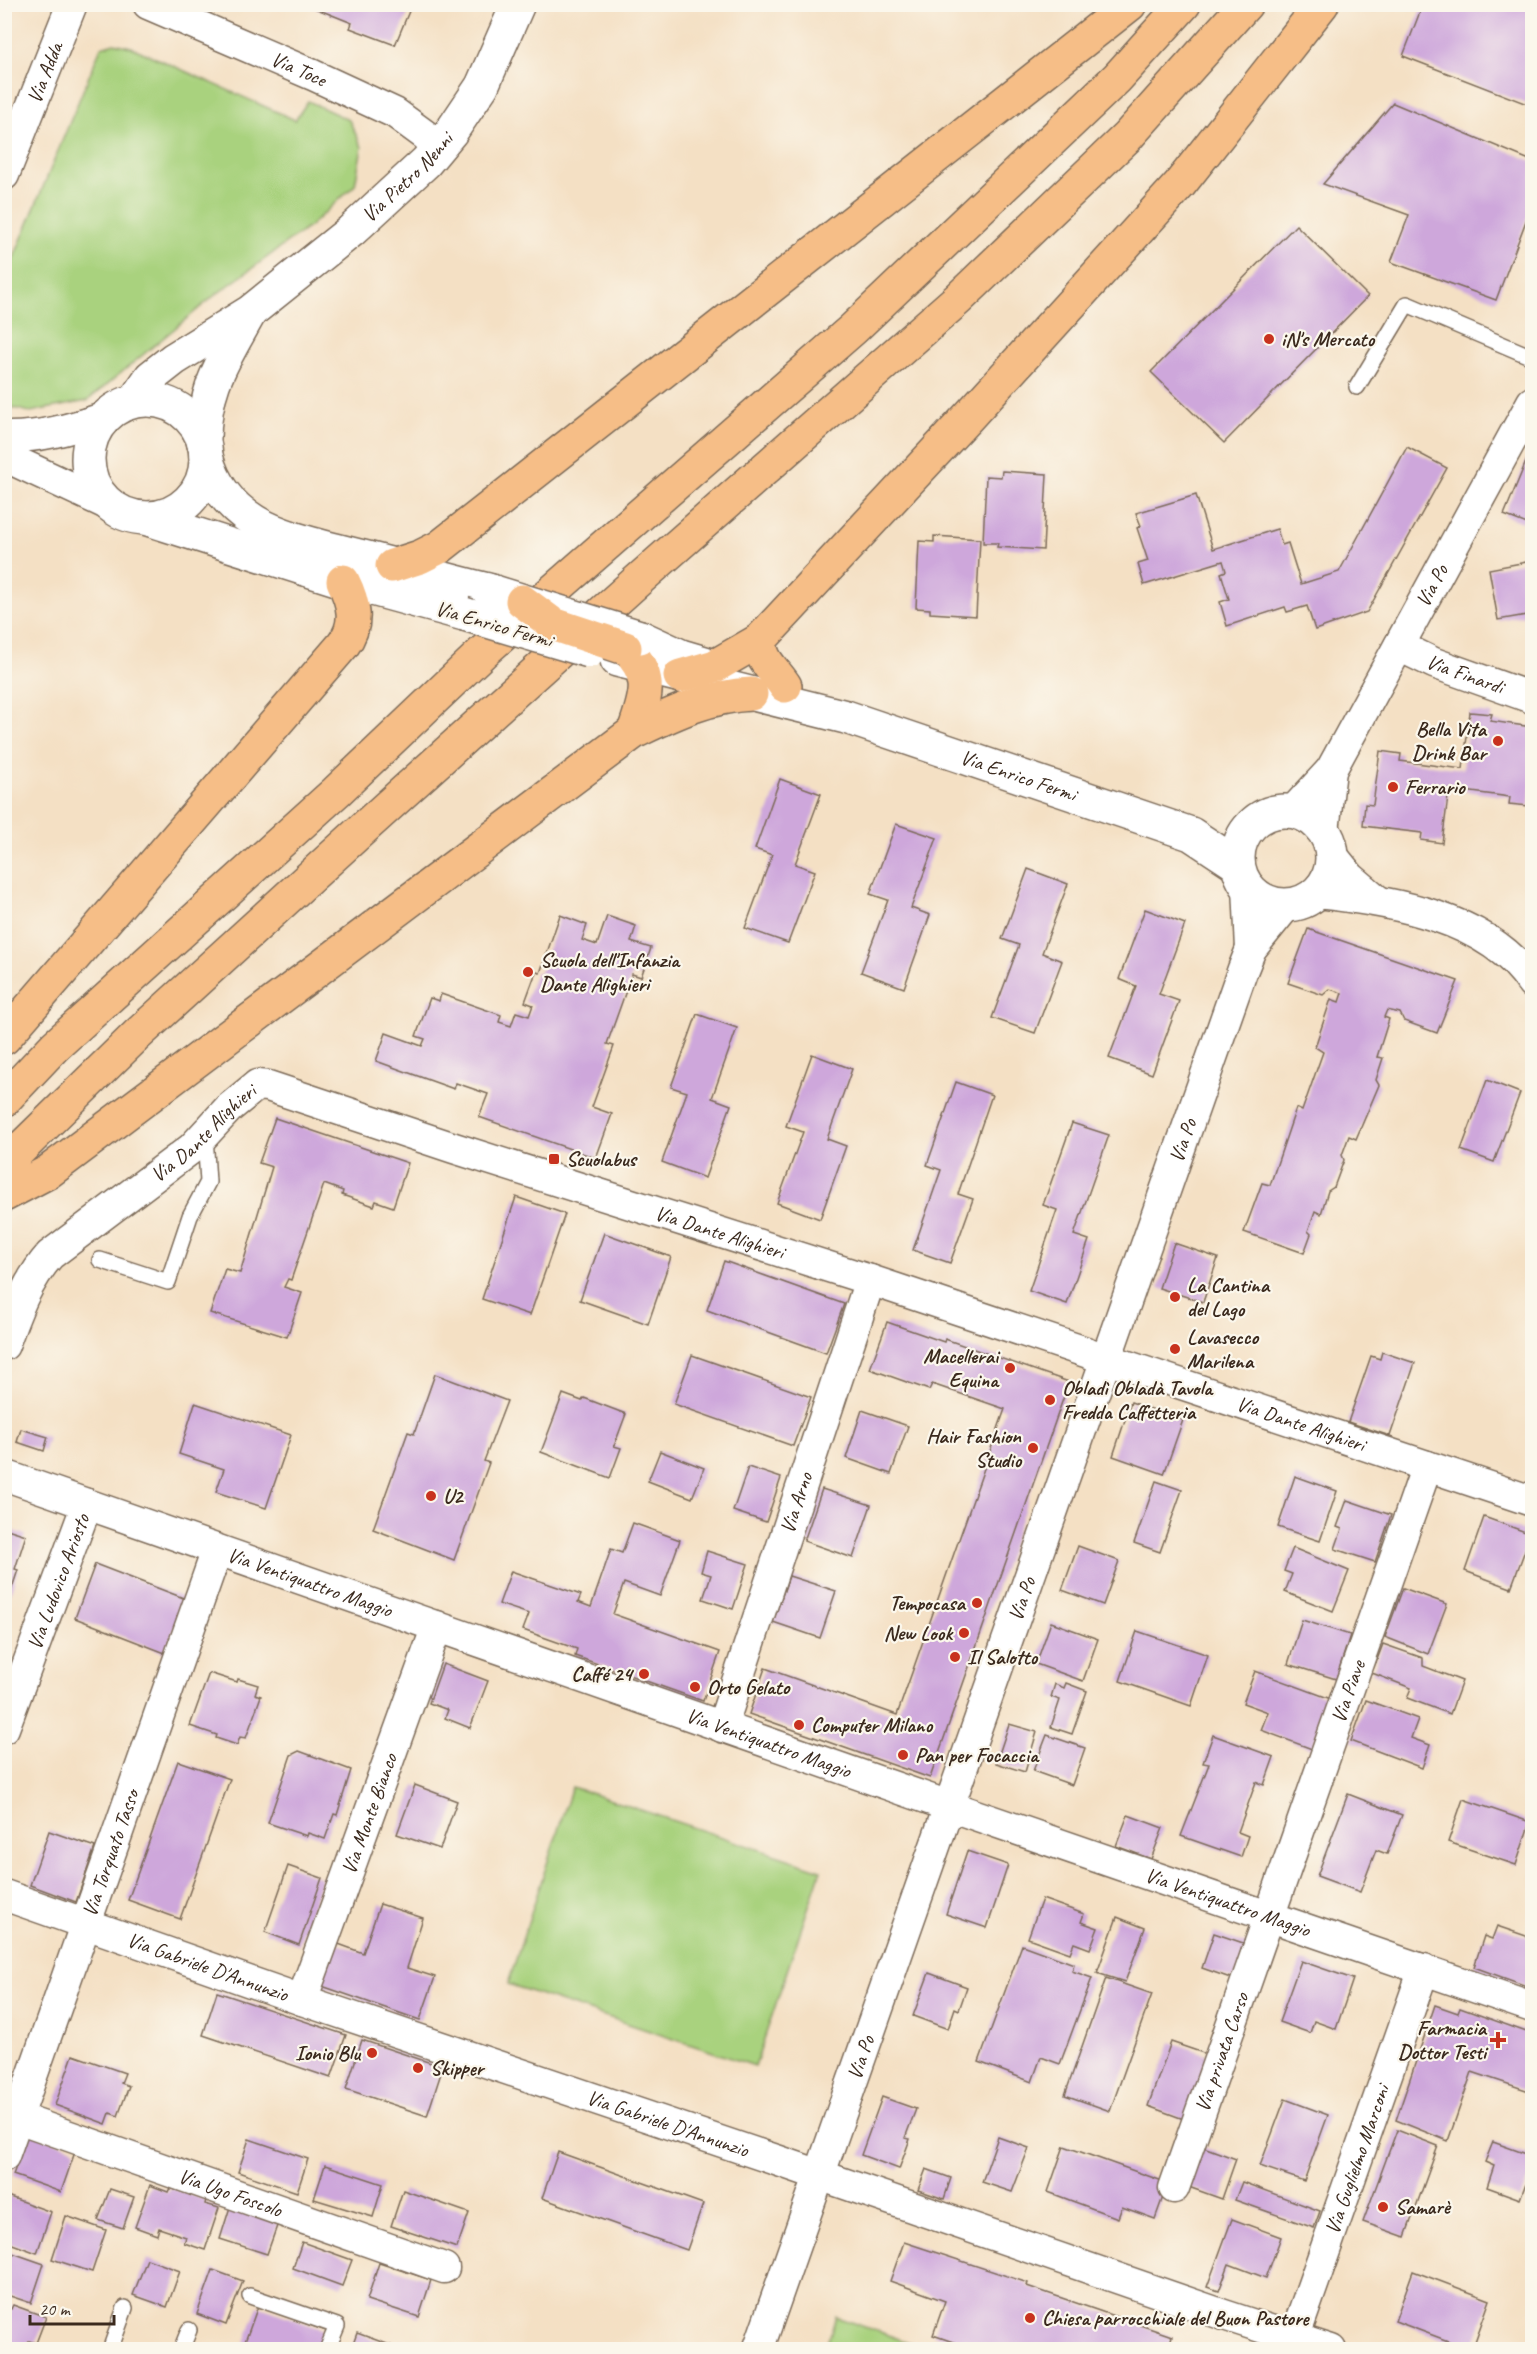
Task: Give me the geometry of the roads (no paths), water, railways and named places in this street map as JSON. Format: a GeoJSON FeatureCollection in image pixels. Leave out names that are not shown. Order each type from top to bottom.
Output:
{"type":"FeatureCollection","features":[{"type":"Feature","properties":{"kind":"highway"},"geometry":{"type":"LineString","coordinates":[[392,566],[420,557],[440,547],[1130,4]]}},
{"type":"Feature","properties":{"kind":"highway"},"geometry":{"type":"LineString","coordinates":[[4,1100],[55,1046],[336,792],[483,652],[853,329],[1117,78],[1184,4]]}},
{"type":"Feature","properties":{"kind":"highway"},"geometry":{"type":"LineString","coordinates":[[4,1164],[137,1035],[357,834],[635,582],[958,298],[1127,137],[1246,4]]}},
{"type":"Feature","properties":{"kind":"highway"},"geometry":{"type":"LineString","coordinates":[[681,676],[715,666],[760,640],[968,417],[1180,184],[1322,4]]}},
{"type":"Feature","properties":{"kind":"highway"},"geometry":{"type":"LineString","coordinates":[[4,1038],[344,645],[351,632],[354,617],[350,596],[343,581]]}},
{"type":"Feature","properties":{"kind":"highway"},"geometry":{"type":"LineString","coordinates":[[522,601],[553,624],[629,653],[645,678],[646,694],[634,732]]}},
{"type":"Feature","properties":{"kind":"highway"},"geometry":{"type":"LineString","coordinates":[[760,640],[760,651],[763,658],[785,686]]}},
{"type":"Feature","properties":{"kind":"highway"},"geometry":{"type":"LineString","coordinates":[[4,1195],[48,1172],[634,732],[676,712],[714,698],[751,694]]}},
{"type":"Feature","properties":{"kind":"street","name":"Via Adda"},"geometry":{"type":"LineString","coordinates":[[4,175],[72,4]]}},
{"type":"Feature","properties":{"kind":"street","name":"Via Toce"},"geometry":{"type":"LineString","coordinates":[[148,4],[395,113],[440,146]]}},
{"type":"Feature","properties":{"kind":"street","name":"Via Pietro Nenni"},"geometry":{"type":"LineString","coordinates":[[135,400],[151,377],[250,312],[360,223],[408,180],[440,146],[482,86],[518,4]]}},
{"type":"Feature","properties":{"kind":"street","name":"Via Pietro Nenni"},"geometry":{"type":"LineString","coordinates":[[205,450],[205,414],[213,382],[250,312]]}},
{"type":"Feature","properties":{"kind":"street"},"geometry":{"type":"LineString","coordinates":[[4,437],[51,434],[103,418],[118,407],[135,400],[150,399],[165,402],[178,408],[189,417],[198,429],[205,450],[202,480],[189,501],[169,514],[145,518],[132,517],[4,456]]}},
{"type":"Feature","properties":{"kind":"street","name":"Via Po"},"geometry":{"type":"LineString","coordinates":[[1293,811],[1332,770],[1533,402]]}},
{"type":"Feature","properties":{"kind":"street"},"geometry":{"type":"LineString","coordinates":[[103,418],[89,443],[88,471],[93,484],[111,506]]}},
{"type":"Feature","properties":{"kind":"street","name":"Via Enrico Fermi"},"geometry":{"type":"LineString","coordinates":[[205,450],[209,470],[225,496],[261,526],[330,549],[522,601]]}},
{"type":"Feature","properties":{"kind":"street","name":"Via Enrico Fermi"},"geometry":{"type":"LineString","coordinates":[[145,518],[343,581],[464,614],[629,653],[681,656],[785,686],[846,717]]}},
{"type":"Feature","properties":{"kind":"street","name":"Via Finardi"},"geometry":{"type":"LineString","coordinates":[[1400,646],[1434,663],[1533,698]]}},
{"type":"Feature","properties":{"kind":"street","name":"Via Enrico Fermi"},"geometry":{"type":"LineString","coordinates":[[629,653],[681,676],[846,717],[1191,834],[1222,853],[1243,876]]}},
{"type":"Feature","properties":{"kind":"street","name":"Via Po"},"geometry":{"type":"LineString","coordinates":[[1329,843],[1332,770]]}},
{"type":"Feature","properties":{"kind":"street"},"geometry":{"type":"LineString","coordinates":[[1329,843],[1332,870],[1326,882],[1318,893],[1298,904],[1286,906],[1272,904],[1258,897],[1243,876],[1239,849],[1244,834],[1256,821],[1267,814],[1293,811],[1316,822],[1329,843],[1350,877],[1377,900]]}},
{"type":"Feature","properties":{"kind":"street","name":"Via Enrico Fermi"},"geometry":{"type":"LineString","coordinates":[[1191,834],[1227,831],[1256,821]]}},
{"type":"Feature","properties":{"kind":"street","name":"Via Po"},"geometry":{"type":"LineString","coordinates":[[1243,876],[1251,949]]}},
{"type":"Feature","properties":{"kind":"street"},"geometry":{"type":"LineString","coordinates":[[1318,893],[1377,900],[1456,924],[1479,934],[1496,945],[1533,983]]}},
{"type":"Feature","properties":{"kind":"street","name":"Via Po"},"geometry":{"type":"LineString","coordinates":[[758,2349],[1251,949],[1286,906]]}},
{"type":"Feature","properties":{"kind":"street","name":"Via Dante Alighieri"},"geometry":{"type":"LineString","coordinates":[[4,1345],[28,1285],[50,1254],[205,1136],[229,1108],[257,1085],[268,1086],[482,1157],[870,1280],[1533,1501]]}},
{"type":"Feature","properties":{"kind":"street","name":"Via Arno"},"geometry":{"type":"LineString","coordinates":[[722,1727],[870,1280]]}},
{"type":"Feature","properties":{"kind":"street","name":"Via Piave"},"geometry":{"type":"LineString","coordinates":[[1270,1917],[1427,1466]]}},
{"type":"Feature","properties":{"kind":"street","name":"Via Ventiquattro Maggio"},"geometry":{"type":"LineString","coordinates":[[4,1475],[949,1806],[1533,2007]]}},
{"type":"Feature","properties":{"kind":"street","name":"Via Ludovico Ariosto"},"geometry":{"type":"LineString","coordinates":[[4,1728],[87,1504]]}},
{"type":"Feature","properties":{"kind":"street","name":"Via Torquato Tasso"},"geometry":{"type":"LineString","coordinates":[[4,2156],[218,1550]]}},
{"type":"Feature","properties":{"kind":"street","name":"Via Monte Bianco"},"geometry":{"type":"LineString","coordinates":[[302,2000],[436,1626]]}},
{"type":"Feature","properties":{"kind":"street","name":"Via Gabriele D'Annunzio"},"geometry":{"type":"LineString","coordinates":[[4,1895],[302,2000],[820,2175],[1224,2315],[1292,2343],[1331,2349]]}},
{"type":"Feature","properties":{"kind":"street","name":"Via privata Carso"},"geometry":{"type":"LineString","coordinates":[[1174,2188],[1270,1917]]}},
{"type":"Feature","properties":{"kind":"street","name":"Via Guglielmo Marconi"},"geometry":{"type":"LineString","coordinates":[[1292,2343],[1424,1970]]}},
{"type":"Feature","properties":{"kind":"street","name":"Via Ugo Foscolo"},"geometry":{"type":"LineString","coordinates":[[18,2118],[444,2268]]}},
{"type":"Feature","properties":{"kind":"lane"},"geometry":{"type":"LineString","coordinates":[[1357,387],[1407,304],[1533,357]]}},
{"type":"Feature","properties":{"kind":"lane"},"geometry":{"type":"LineString","coordinates":[[100,1260],[168,1282],[190,1216],[208,1182],[205,1136]]}},
{"type":"Feature","properties":{"kind":"lane"},"geometry":{"type":"LineString","coordinates":[[250,2296],[337,2326],[327,2349]]}},
{"type":"Feature","properties":{"kind":"lane"},"geometry":{"type":"LineString","coordinates":[[110,2349],[125,2308]]}},
{"type":"Feature","properties":{"kind":"lane"},"geometry":{"type":"LineString","coordinates":[[181,2349],[189,2330]]}},
{"type":"Feature","properties":{"kind":"place","name":"iN's Mercato"},"geometry":{"type":"Point","coordinates":[1269,339]}},
{"type":"Feature","properties":{"kind":"place","name":"Bella Vita Drink Bar"},"geometry":{"type":"Point","coordinates":[1498,741]}},
{"type":"Feature","properties":{"kind":"place","name":"Ferrario"},"geometry":{"type":"Point","coordinates":[1393,787]}},
{"type":"Feature","properties":{"kind":"place","name":"Scuola dell'Infanzia Dante Alighieri"},"geometry":{"type":"Point","coordinates":[528,972]}},
{"type":"Feature","properties":{"kind":"place","name":"Scuolabus"},"geometry":{"type":"Point","coordinates":[554,1159]}},
{"type":"Feature","properties":{"kind":"place","name":"La Cantina del Lago"},"geometry":{"type":"Point","coordinates":[1175,1297]}},
{"type":"Feature","properties":{"kind":"place","name":"Lavasecco Marilena"},"geometry":{"type":"Point","coordinates":[1175,1349]}},
{"type":"Feature","properties":{"kind":"place","name":"Macellerai Equina"},"geometry":{"type":"Point","coordinates":[1010,1368]}},
{"type":"Feature","properties":{"kind":"place","name":"Obladì Obladà Tavola Fredda Caffetteria"},"geometry":{"type":"Point","coordinates":[1050,1400]}},
{"type":"Feature","properties":{"kind":"place","name":"Hair Fashion Studio"},"geometry":{"type":"Point","coordinates":[1033,1448]}},
{"type":"Feature","properties":{"kind":"place","name":"U2"},"geometry":{"type":"Point","coordinates":[431,1496]}},
{"type":"Feature","properties":{"kind":"place","name":"Tempocasa"},"geometry":{"type":"Point","coordinates":[977,1603]}},
{"type":"Feature","properties":{"kind":"place","name":"New Look"},"geometry":{"type":"Point","coordinates":[964,1633]}},
{"type":"Feature","properties":{"kind":"place","name":"Il Salotto"},"geometry":{"type":"Point","coordinates":[955,1657]}},
{"type":"Feature","properties":{"kind":"place","name":"Caffé 24"},"geometry":{"type":"Point","coordinates":[644,1674]}},
{"type":"Feature","properties":{"kind":"place","name":"Orto Gelato"},"geometry":{"type":"Point","coordinates":[695,1687]}},
{"type":"Feature","properties":{"kind":"place","name":"Computer Milano"},"geometry":{"type":"Point","coordinates":[799,1725]}},
{"type":"Feature","properties":{"kind":"place","name":"Pan per Focaccia"},"geometry":{"type":"Point","coordinates":[903,1755]}},
{"type":"Feature","properties":{"kind":"place","name":"Farmacia Dottor Testi"},"geometry":{"type":"Point","coordinates":[1498,2040]}},
{"type":"Feature","properties":{"kind":"place","name":"Ionio Blu"},"geometry":{"type":"Point","coordinates":[372,2053]}},
{"type":"Feature","properties":{"kind":"place","name":"Skipper"},"geometry":{"type":"Point","coordinates":[418,2068]}},
{"type":"Feature","properties":{"kind":"place","name":"Samarè"},"geometry":{"type":"Point","coordinates":[1383,2207]}},
{"type":"Feature","properties":{"kind":"place","name":"Chiesa parrocchiale del Buon Pastore"},"geometry":{"type":"Point","coordinates":[1030,2318]}}]}
